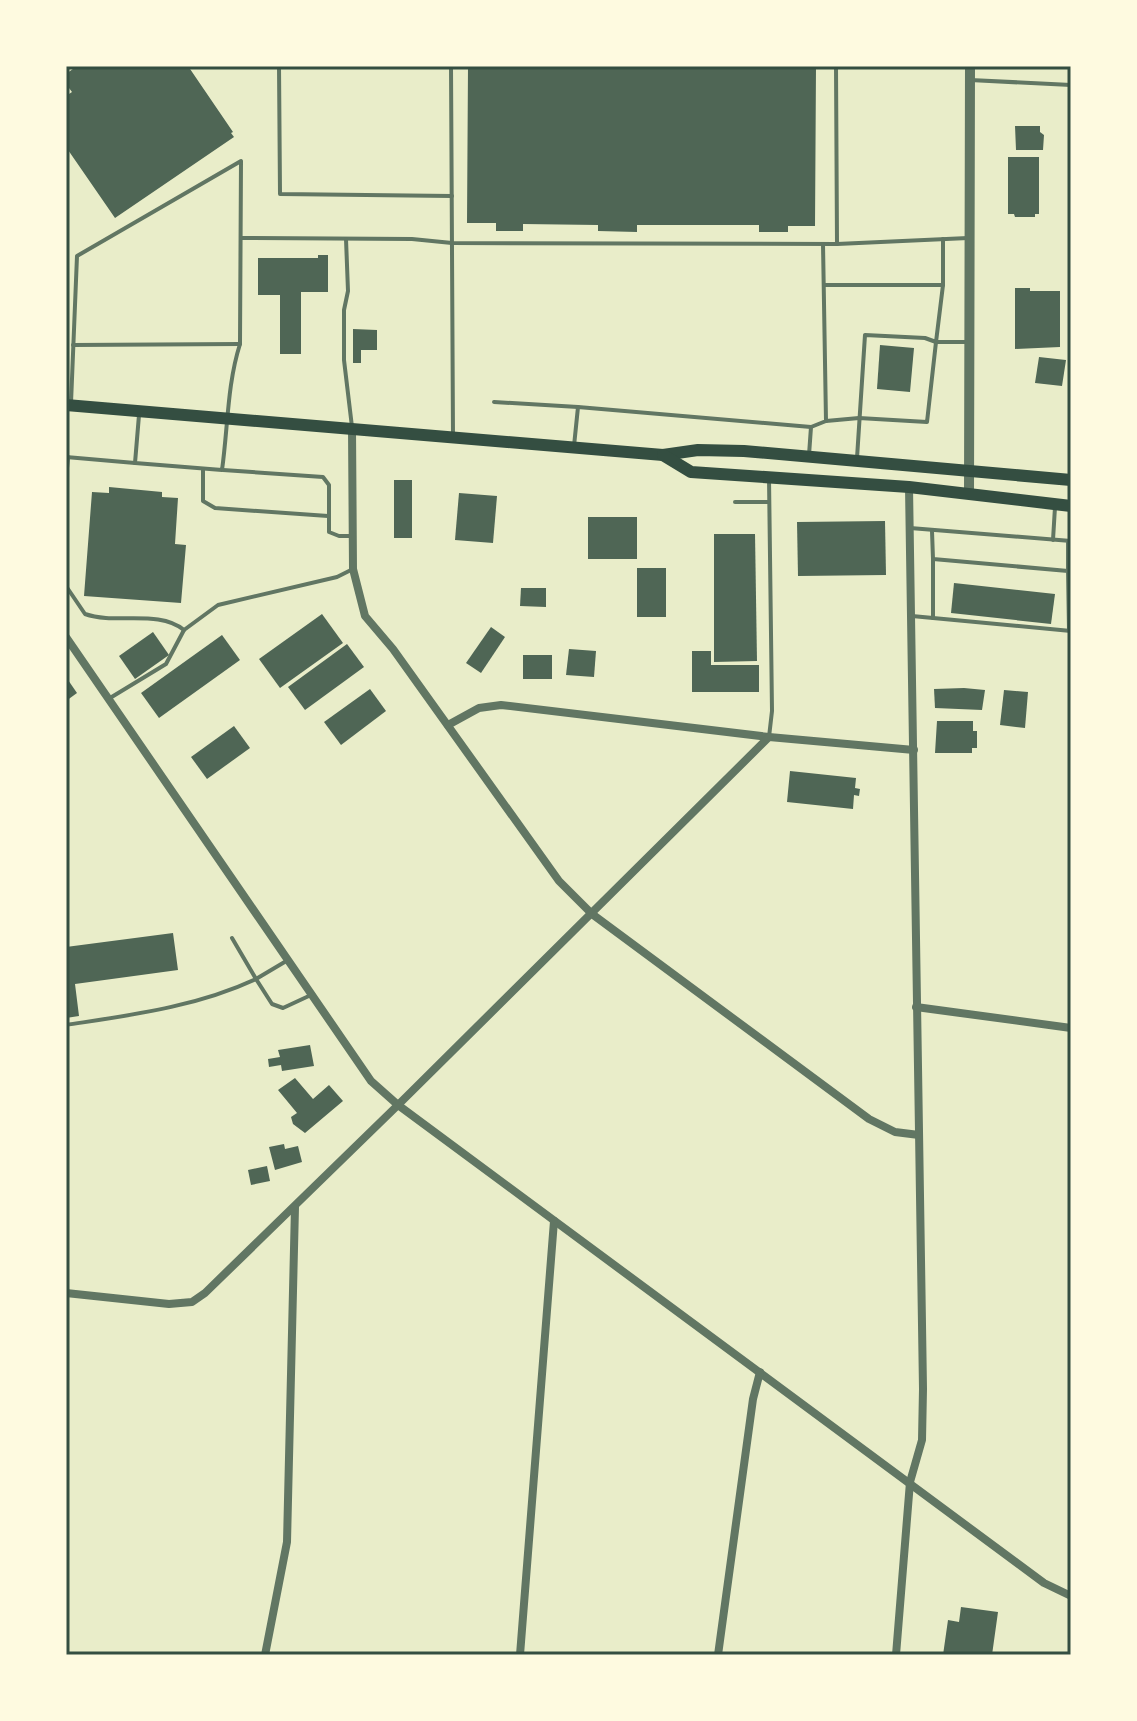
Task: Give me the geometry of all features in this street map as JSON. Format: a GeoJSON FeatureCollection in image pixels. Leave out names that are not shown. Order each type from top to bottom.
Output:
{"type":"FeatureCollection","features":[{"type":"Feature","properties":{"kind":"main road"},"geometry":{"type":"LineString","coordinates":[[68,406],[663,455],[698,450],[744,451],[1071,480]]}},
{"type":"Feature","properties":{"kind":"main road"},"geometry":{"type":"LineString","coordinates":[[663,455],[691,472],[909,487],[1071,506]]}},
{"type":"Feature","properties":{"kind":"street"},"geometry":{"type":"LineString","coordinates":[[969,494],[970,66]]}},
{"type":"Feature","properties":{"kind":"street"},"geometry":{"type":"LineString","coordinates":[[352,429],[353,569],[365,616],[393,649],[559,881],[592,914],[869,1119],[895,1132],[919,1135]]}},
{"type":"Feature","properties":{"kind":"street"},"geometry":{"type":"LineString","coordinates":[[896,1655],[910,1482],[922,1440],[909,487]]}},
{"type":"Feature","properties":{"kind":"street"},"geometry":{"type":"LineString","coordinates":[[66,637],[371,1081],[398,1105],[1044,1583],[1071,1596]]}},
{"type":"Feature","properties":{"kind":"street"},"geometry":{"type":"LineString","coordinates":[[448,725],[479,708],[501,705],[769,737],[914,750]]}},
{"type":"Feature","properties":{"kind":"street"},"geometry":{"type":"LineString","coordinates":[[66,1293],[169,1304],[192,1302],[295,1207],[769,737]]}},
{"type":"Feature","properties":{"kind":"street"},"geometry":{"type":"LineString","coordinates":[[916,1007],[1071,1028]]}},
{"type":"Feature","properties":{"kind":"street"},"geometry":{"type":"LineString","coordinates":[[265,1655],[287,1542],[295,1207]]}},
{"type":"Feature","properties":{"kind":"street"},"geometry":{"type":"LineString","coordinates":[[520,1655],[554,1221]]}},
{"type":"Feature","properties":{"kind":"street"},"geometry":{"type":"LineString","coordinates":[[718,1655],[753,1399],[760,1372]]}},
{"type":"Feature","properties":{"kind":"lane"},"geometry":{"type":"LineString","coordinates":[[279,66],[280,194],[452,196]]}},
{"type":"Feature","properties":{"kind":"lane"},"geometry":{"type":"LineString","coordinates":[[451,66],[453,437]]}},
{"type":"Feature","properties":{"kind":"lane"},"geometry":{"type":"LineString","coordinates":[[836,66],[837,244]]}},
{"type":"Feature","properties":{"kind":"lane"},"geometry":{"type":"LineString","coordinates":[[970,80],[1071,85]]}},
{"type":"Feature","properties":{"kind":"lane"},"geometry":{"type":"LineString","coordinates":[[68,406],[77,256],[241,161],[240,344],[231,373],[222,470]]}},
{"type":"Feature","properties":{"kind":"lane"},"geometry":{"type":"LineString","coordinates":[[241,238],[452,243],[837,244],[968,238]]}},
{"type":"Feature","properties":{"kind":"lane"},"geometry":{"type":"LineString","coordinates":[[346,239],[348,291],[344,310],[344,360],[352,429]]}},
{"type":"Feature","properties":{"kind":"lane"},"geometry":{"type":"LineString","coordinates":[[494,402],[811,427],[826,421],[859,418],[927,422],[943,285],[943,239]]}},
{"type":"Feature","properties":{"kind":"lane"},"geometry":{"type":"LineString","coordinates":[[823,244],[826,421]]}},
{"type":"Feature","properties":{"kind":"lane"},"geometry":{"type":"LineString","coordinates":[[824,285],[943,285]]}},
{"type":"Feature","properties":{"kind":"lane"},"geometry":{"type":"LineString","coordinates":[[857,460],[865,335],[969,342]]}},
{"type":"Feature","properties":{"kind":"lane"},"geometry":{"type":"LineString","coordinates":[[73,345],[240,344]]}},
{"type":"Feature","properties":{"kind":"lane"},"geometry":{"type":"LineString","coordinates":[[574,448],[578,407]]}},
{"type":"Feature","properties":{"kind":"lane"},"geometry":{"type":"LineString","coordinates":[[135,463],[139,412]]}},
{"type":"Feature","properties":{"kind":"lane"},"geometry":{"type":"LineString","coordinates":[[809,456],[811,427]]}},
{"type":"Feature","properties":{"kind":"lane"},"geometry":{"type":"LineString","coordinates":[[66,479],[67,457],[318,476],[329,485],[329,532],[353,536]]}},
{"type":"Feature","properties":{"kind":"lane"},"geometry":{"type":"LineString","coordinates":[[203,469],[203,501],[215,508],[328,516]]}},
{"type":"Feature","properties":{"kind":"lane"},"geometry":{"type":"LineString","coordinates":[[769,737],[772,711],[770,476]]}},
{"type":"Feature","properties":{"kind":"lane"},"geometry":{"type":"LineString","coordinates":[[735,502],[769,502]]}},
{"type":"Feature","properties":{"kind":"lane"},"geometry":{"type":"LineString","coordinates":[[1053,540],[1055,505]]}},
{"type":"Feature","properties":{"kind":"lane"},"geometry":{"type":"LineString","coordinates":[[910,528],[1070,541],[1070,630],[912,616]]}},
{"type":"Feature","properties":{"kind":"lane"},"geometry":{"type":"LineString","coordinates":[[932,531],[933,618]]}},
{"type":"Feature","properties":{"kind":"lane"},"geometry":{"type":"LineString","coordinates":[[933,559],[1068,571]]}},
{"type":"Feature","properties":{"kind":"lane"},"geometry":{"type":"LineString","coordinates":[[108,699],[166,664],[184,630],[225,601],[337,577],[353,569]]}},
{"type":"Feature","properties":{"kind":"lane"},"geometry":{"type":"LineString","coordinates":[[66,586],[85,614],[168,621],[184,630]]}},
{"type":"Feature","properties":{"kind":"lane"},"geometry":{"type":"LineString","coordinates":[[232,938],[277,1007],[283,1008],[311,995]]}},
{"type":"Feature","properties":{"kind":"lane"},"geometry":{"type":"LineString","coordinates":[[66,1025],[176,1007],[211,998],[256,979],[288,960]]}},
{"type":"Feature","properties":{"kind":"building"},"geometry":{"type":"Polygon","coordinates":[[[77,66],[101,66],[103,69],[107,66],[188,66],[234,137],[115,218],[66,147],[66,96],[72,92],[66,84],[66,74],[77,66]]]}},
{"type":"Feature","properties":{"kind":"building"},"geometry":{"type":"Polygon","coordinates":[[[468,66],[816,66],[815,226],[788,226],[788,232],[759,232],[759,225],[637,225],[637,232],[598,231],[598,225],[523,224],[523,231],[496,231],[496,223],[467,223],[468,66]]]}},
{"type":"Feature","properties":{"kind":"building"},"geometry":{"type":"Polygon","coordinates":[[[1015,126],[1040,126],[1040,132],[1044,135],[1043,150],[1016,150],[1015,126]]]}},
{"type":"Feature","properties":{"kind":"building"},"geometry":{"type":"Polygon","coordinates":[[[1008,157],[1039,157],[1039,214],[1035,217],[1008,214],[1008,157]]]}},
{"type":"Feature","properties":{"kind":"building"},"geometry":{"type":"Polygon","coordinates":[[[318,255],[328,255],[328,292],[301,292],[301,354],[280,354],[280,295],[258,295],[258,258],[318,258],[318,255]]]}},
{"type":"Feature","properties":{"kind":"building"},"geometry":{"type":"Polygon","coordinates":[[[1015,288],[1060,291],[1060,347],[1015,349],[1015,288]]]}},
{"type":"Feature","properties":{"kind":"building"},"geometry":{"type":"Polygon","coordinates":[[[353,329],[377,330],[377,350],[361,350],[361,363],[353,363],[353,329]]]}},
{"type":"Feature","properties":{"kind":"building"},"geometry":{"type":"Polygon","coordinates":[[[880,345],[914,348],[910,392],[877,389],[880,345]]]}},
{"type":"Feature","properties":{"kind":"building"},"geometry":{"type":"Polygon","coordinates":[[[1039,357],[1066,360],[1062,386],[1035,383],[1039,357]]]}},
{"type":"Feature","properties":{"kind":"building"},"geometry":{"type":"Polygon","coordinates":[[[394,480],[412,480],[412,538],[394,538],[394,480]]]}},
{"type":"Feature","properties":{"kind":"building"},"geometry":{"type":"Polygon","coordinates":[[[109,487],[162,492],[162,497],[178,498],[175,544],[186,545],[181,603],[84,596],[92,492],[109,493],[109,487]]]}},
{"type":"Feature","properties":{"kind":"building"},"geometry":{"type":"Polygon","coordinates":[[[459,493],[497,496],[493,543],[455,540],[459,493]]]}},
{"type":"Feature","properties":{"kind":"building"},"geometry":{"type":"Polygon","coordinates":[[[588,517],[637,517],[637,559],[588,559],[588,517]]]}},
{"type":"Feature","properties":{"kind":"building"},"geometry":{"type":"Polygon","coordinates":[[[885,521],[886,575],[798,576],[797,522],[885,521]]]}},
{"type":"Feature","properties":{"kind":"building"},"geometry":{"type":"Polygon","coordinates":[[[714,534],[755,534],[757,661],[714,662],[714,534]]]}},
{"type":"Feature","properties":{"kind":"building"},"geometry":{"type":"Polygon","coordinates":[[[637,568],[666,568],[666,617],[637,617],[637,568]]]}},
{"type":"Feature","properties":{"kind":"building"},"geometry":{"type":"Polygon","coordinates":[[[954,583],[1055,594],[1051,624],[951,613],[954,583]]]}},
{"type":"Feature","properties":{"kind":"building"},"geometry":{"type":"Polygon","coordinates":[[[521,588],[546,588],[546,607],[520,606],[521,588]]]}},
{"type":"Feature","properties":{"kind":"building"},"geometry":{"type":"Polygon","coordinates":[[[322,614],[343,643],[280,688],[259,659],[322,614]]]}},
{"type":"Feature","properties":{"kind":"building"},"geometry":{"type":"Polygon","coordinates":[[[491,627],[505,637],[481,673],[466,663],[491,627]]]}},
{"type":"Feature","properties":{"kind":"building"},"geometry":{"type":"Polygon","coordinates":[[[153,632],[169,655],[135,679],[119,656],[153,632]]]}},
{"type":"Feature","properties":{"kind":"building"},"geometry":{"type":"Polygon","coordinates":[[[222,635],[240,660],[159,718],[141,693],[222,635]]]}},
{"type":"Feature","properties":{"kind":"building"},"geometry":{"type":"Polygon","coordinates":[[[347,644],[364,667],[305,710],[288,687],[347,644]]]}},
{"type":"Feature","properties":{"kind":"building"},"geometry":{"type":"Polygon","coordinates":[[[569,649],[596,651],[594,677],[566,675],[569,649]]]}},
{"type":"Feature","properties":{"kind":"building"},"geometry":{"type":"Polygon","coordinates":[[[692,651],[711,651],[711,665],[759,665],[759,692],[692,692],[692,651]]]}},
{"type":"Feature","properties":{"kind":"building"},"geometry":{"type":"Polygon","coordinates":[[[523,655],[552,655],[552,679],[523,679],[523,655]]]}},
{"type":"Feature","properties":{"kind":"building"},"geometry":{"type":"Polygon","coordinates":[[[66,677],[77,693],[66,701],[66,677]]]}},
{"type":"Feature","properties":{"kind":"building"},"geometry":{"type":"Polygon","coordinates":[[[370,689],[386,711],[341,745],[324,722],[370,689]]]}},
{"type":"Feature","properties":{"kind":"building"},"geometry":{"type":"Polygon","coordinates":[[[934,689],[985,690],[982,710],[935,708],[934,689]]]}},
{"type":"Feature","properties":{"kind":"building"},"geometry":{"type":"Polygon","coordinates":[[[1004,690],[1028,692],[1025,728],[1000,725],[1004,690]]]}},
{"type":"Feature","properties":{"kind":"building"},"geometry":{"type":"Polygon","coordinates":[[[937,721],[973,721],[973,731],[977,731],[977,748],[972,748],[972,753],[935,753],[937,721]]]}},
{"type":"Feature","properties":{"kind":"building"},"geometry":{"type":"Polygon","coordinates":[[[234,726],[250,748],[207,779],[191,757],[234,726]]]}},
{"type":"Feature","properties":{"kind":"building"},"geometry":{"type":"Polygon","coordinates":[[[790,771],[856,778],[855,788],[860,789],[859,796],[854,795],[853,809],[787,802],[790,771]]]}},
{"type":"Feature","properties":{"kind":"building"},"geometry":{"type":"Polygon","coordinates":[[[173,933],[178,970],[75,984],[79,1016],[66,1018],[66,947],[173,933]]]}},
{"type":"Feature","properties":{"kind":"building"},"geometry":{"type":"Polygon","coordinates":[[[310,1045],[314,1066],[282,1071],[281,1065],[269,1067],[268,1059],[280,1057],[278,1050],[310,1045]]]}},
{"type":"Feature","properties":{"kind":"building"},"geometry":{"type":"Polygon","coordinates":[[[295,1078],[313,1099],[329,1085],[343,1101],[305,1133],[293,1124],[291,1117],[297,1113],[278,1090],[295,1078]]]}},
{"type":"Feature","properties":{"kind":"building"},"geometry":{"type":"Polygon","coordinates":[[[284,1144],[285,1149],[298,1146],[302,1162],[275,1170],[269,1147],[284,1144]]]}},
{"type":"Feature","properties":{"kind":"building"},"geometry":{"type":"Polygon","coordinates":[[[267,1166],[270,1181],[251,1185],[248,1170],[267,1166]]]}},
{"type":"Feature","properties":{"kind":"building"},"geometry":{"type":"Polygon","coordinates":[[[961,1607],[998,1612],[992,1655],[943,1655],[948,1620],[959,1622],[961,1607]]]}}]}
